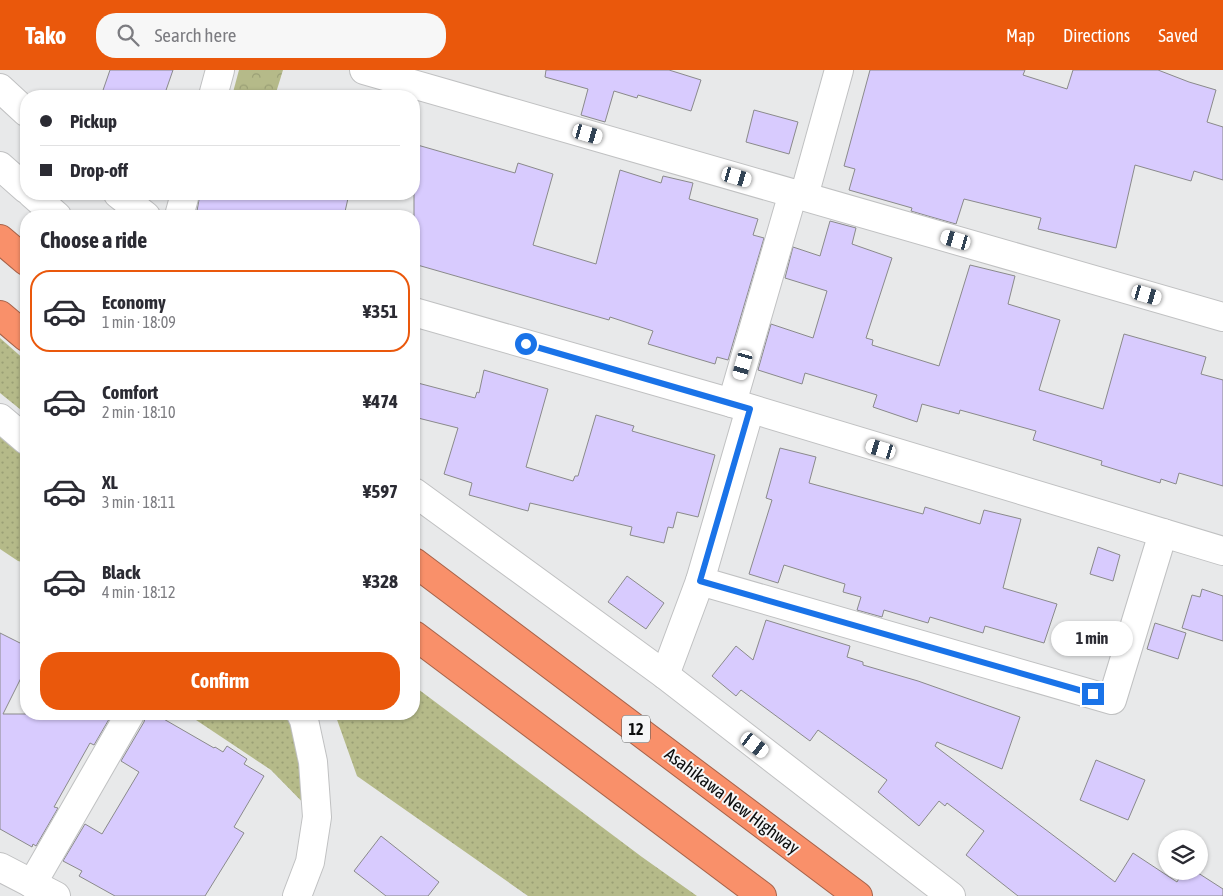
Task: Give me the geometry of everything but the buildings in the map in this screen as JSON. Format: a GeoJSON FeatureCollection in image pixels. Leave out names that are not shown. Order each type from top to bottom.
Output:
{"type":"FeatureCollection","features":[{"type":"Feature","properties":{"kind":"highway"},"geometry":{"type":"LineString","coordinates":[[0,239],[20,256]]}},
{"type":"Feature","properties":{"kind":"highway"},"geometry":{"type":"LineString","coordinates":[[0,315],[20,332]]}},
{"type":"Feature","properties":{"kind":"highway","name":"Asahikawa New Highway"},"geometry":{"type":"LineString","coordinates":[[420,567],[858,896]]}},
{"type":"Feature","properties":{"kind":"highway"},"geometry":{"type":"LineString","coordinates":[[420,639],[762,896]]}},
{"type":"Feature","properties":{"kind":"street"},"geometry":{"type":"LineString","coordinates":[[215,90],[220,70]]}},
{"type":"Feature","properties":{"kind":"street"},"geometry":{"type":"LineString","coordinates":[[364,70],[1223,317]]}},
{"type":"Feature","properties":{"kind":"street"},"geometry":{"type":"LineString","coordinates":[[665,675],[700,581],[741,406],[799,195],[839,70]]}},
{"type":"Feature","properties":{"kind":"street"},"geometry":{"type":"LineString","coordinates":[[0,88],[20,106]]}},
{"type":"Feature","properties":{"kind":"street"},"geometry":{"type":"LineString","coordinates":[[0,166],[20,184]]}},
{"type":"Feature","properties":{"kind":"street"},"geometry":{"type":"LineString","coordinates":[[39,200],[50,210]]}},
{"type":"Feature","properties":{"kind":"street"},"geometry":{"type":"LineString","coordinates":[[126,200],[138,210]]}},
{"type":"Feature","properties":{"kind":"street"},"geometry":{"type":"LineString","coordinates":[[420,314],[741,406],[1223,551]]}},
{"type":"Feature","properties":{"kind":"street"},"geometry":{"type":"LineString","coordinates":[[0,418],[20,435]]}},
{"type":"Feature","properties":{"kind":"street"},"geometry":{"type":"LineString","coordinates":[[420,496],[665,675],[951,896]]}},
{"type":"Feature","properties":{"kind":"street"},"geometry":{"type":"LineString","coordinates":[[700,581],[1112,700],[1163,533]]}},
{"type":"Feature","properties":{"kind":"street"},"geometry":{"type":"LineString","coordinates":[[32,884],[127,720]]}},
{"type":"Feature","properties":{"kind":"street"},"geometry":{"type":"LineString","coordinates":[[297,896],[310,862],[317,817],[312,762],[304,720]]}},
{"type":"Feature","properties":{"kind":"street"},"geometry":{"type":"LineString","coordinates":[[0,866],[56,896]]}},
{"type":"Feature","properties":{"kind":"green space"},"geometry":{"type":"Polygon","coordinates":[[[239,70],[283,70],[277,90],[234,90],[239,70]]]}},
{"type":"Feature","properties":{"kind":"green space"},"geometry":{"type":"Polygon","coordinates":[[[0,338],[20,356],[20,409],[0,393],[0,338]]]}},
{"type":"Feature","properties":{"kind":"green space"},"geometry":{"type":"Polygon","coordinates":[[[0,428],[20,443],[20,562],[0,549],[0,428]]]}},
{"type":"Feature","properties":{"kind":"green space"},"geometry":{"type":"Polygon","coordinates":[[[420,690],[697,896],[528,896],[357,776],[337,720],[420,720],[420,690]]]}},
{"type":"Feature","properties":{"kind":"green space"},"geometry":{"type":"Polygon","coordinates":[[[196,720],[302,720],[317,817],[271,770],[196,720]]]}},
{"type":"Feature","properties":{"kind":"route"},"geometry":{"type":"LineString","coordinates":[[526,344],[750,409],[700,581],[1093,694]]}}]}
